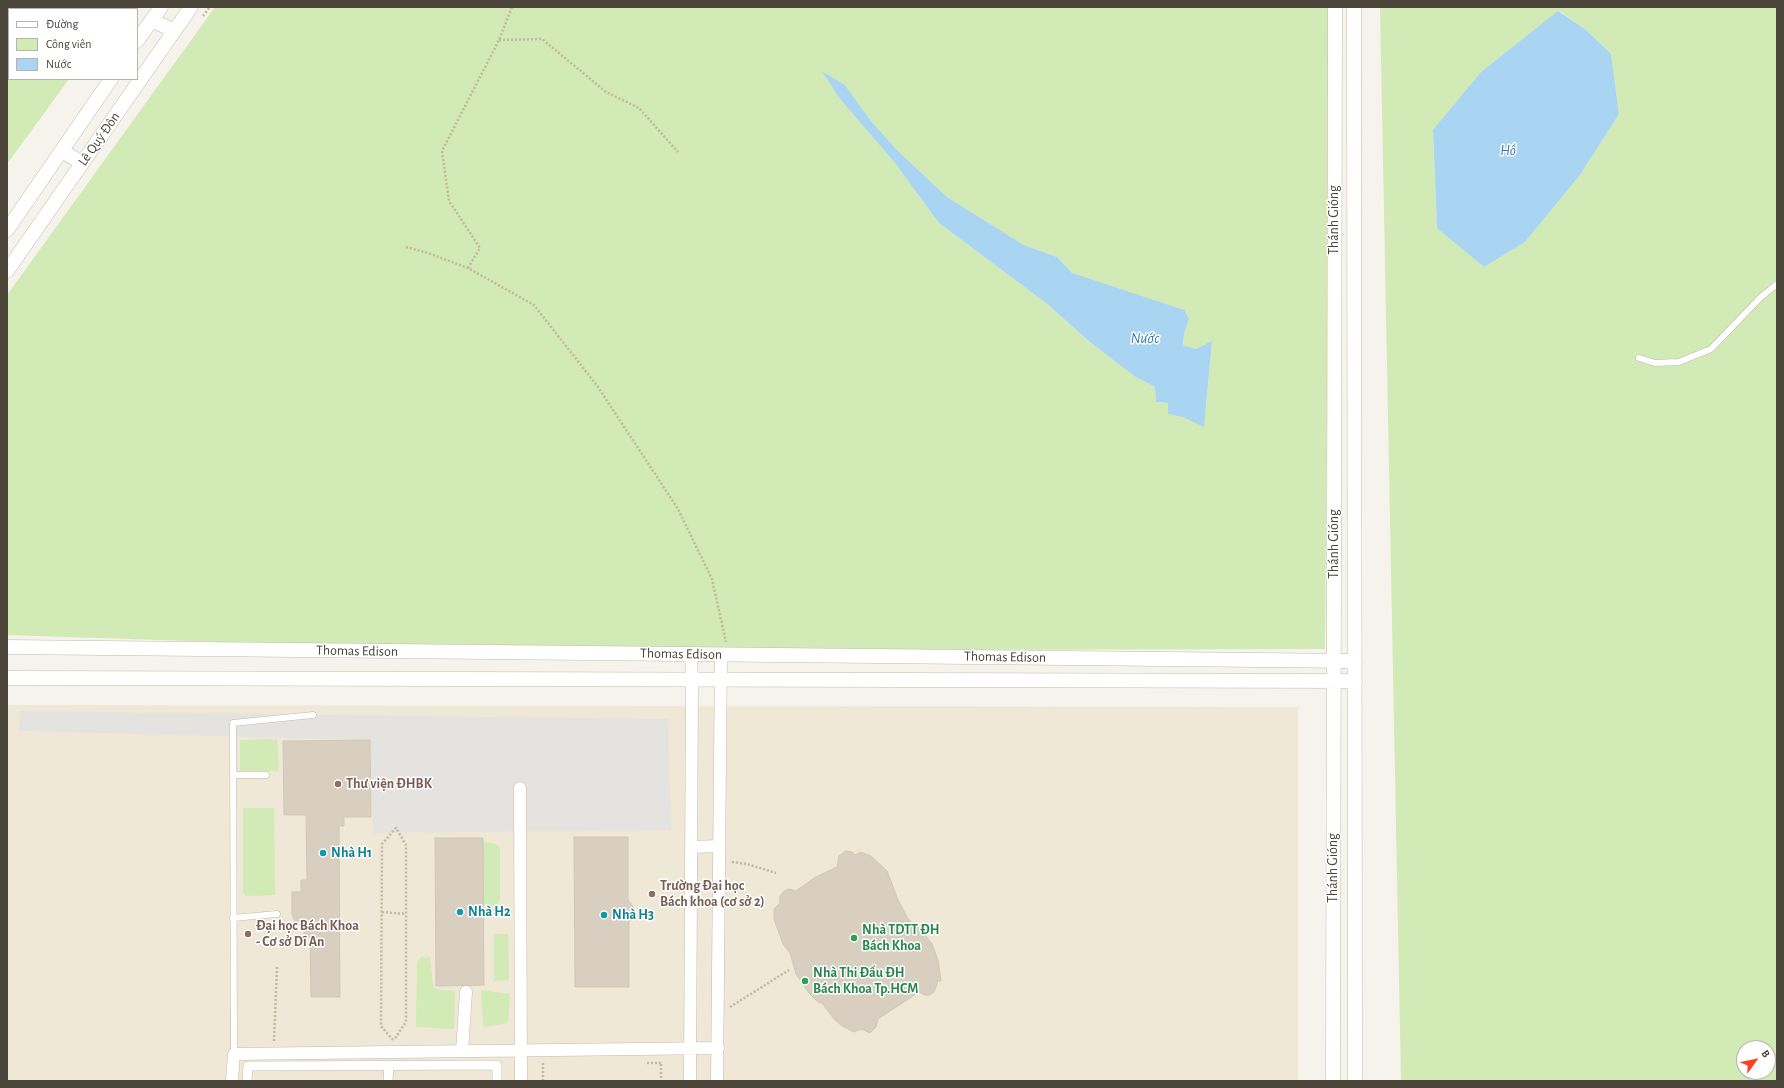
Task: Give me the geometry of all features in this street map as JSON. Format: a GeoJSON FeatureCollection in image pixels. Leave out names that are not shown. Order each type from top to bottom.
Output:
{"type":"FeatureCollection","features":[{"type":"Feature","properties":{"kind":"street"},"geometry":{"type":"LineString","coordinates":[[138,40],[161,7]]}},
{"type":"Feature","properties":{"kind":"street","name":"Lê Quý Đôn"},"geometry":{"type":"LineString","coordinates":[[7,270],[191,7]]}},
{"type":"Feature","properties":{"kind":"street","name":"Thánh Gióng"},"geometry":{"type":"LineString","coordinates":[[1333,1081],[1334,7]]}},
{"type":"Feature","properties":{"kind":"street","name":"Thánh Gióng"},"geometry":{"type":"LineString","coordinates":[[1354,7],[1355,1081]]}},
{"type":"Feature","properties":{"kind":"street"},"geometry":{"type":"LineString","coordinates":[[152,20],[174,31]]}},
{"type":"Feature","properties":{"kind":"street","name":"Lê Quý Đôn"},"geometry":{"type":"LineString","coordinates":[[7,230],[110,80]]}},
{"type":"Feature","properties":{"kind":"street"},"geometry":{"type":"LineString","coordinates":[[62,151],[82,163]]}},
{"type":"Feature","properties":{"kind":"street"},"geometry":{"type":"LineString","coordinates":[[1334,276],[1355,277]]}},
{"type":"Feature","properties":{"kind":"street","name":"Thomas Edison"},"geometry":{"type":"LineString","coordinates":[[7,647],[1355,661]]}},
{"type":"Feature","properties":{"kind":"street"},"geometry":{"type":"LineString","coordinates":[[690,1081],[692,847],[691,654]]}},
{"type":"Feature","properties":{"kind":"street"},"geometry":{"type":"LineString","coordinates":[[717,1081],[721,680],[725,654]]}},
{"type":"Feature","properties":{"kind":"street","name":"Thomas Edison"},"geometry":{"type":"LineString","coordinates":[[7,678],[1355,681]]}},
{"type":"Feature","properties":{"kind":"street"},"geometry":{"type":"LineString","coordinates":[[520,788],[521,1081]]}},
{"type":"Feature","properties":{"kind":"street"},"geometry":{"type":"LineString","coordinates":[[692,847],[719,846]]}},
{"type":"Feature","properties":{"kind":"street"},"geometry":{"type":"LineString","coordinates":[[462,1051],[466,992]]}},
{"type":"Feature","properties":{"kind":"street"},"geometry":{"type":"LineString","coordinates":[[232,1081],[234,1054],[718,1048]]}},
{"type":"Feature","properties":{"kind":"street"},"geometry":{"type":"LineString","coordinates":[[1333,1048],[1355,1048]]}},
{"type":"Feature","properties":{"kind":"street"},"geometry":{"type":"LineString","coordinates":[[388,1081],[389,1065]]}},
{"type":"Feature","properties":{"kind":"street"},"geometry":{"type":"LineString","coordinates":[[247,1081],[248,1066],[389,1065],[496,1065],[497,1081]]}},
{"type":"Feature","properties":{"kind":"lane"},"geometry":{"type":"LineString","coordinates":[[1639,358],[1655,363],[1679,362],[1711,349],[1752,306],[1775,286]]}},
{"type":"Feature","properties":{"kind":"lane"},"geometry":{"type":"LineString","coordinates":[[234,1054],[233,723],[313,715]]}},
{"type":"Feature","properties":{"kind":"lane"},"geometry":{"type":"LineString","coordinates":[[233,776],[266,774]]}},
{"type":"Feature","properties":{"kind":"lane"},"geometry":{"type":"LineString","coordinates":[[233,918],[277,914]]}},
{"type":"Feature","properties":{"kind":"path"},"geometry":{"type":"LineString","coordinates":[[468,268],[480,248],[449,201],[442,151],[499,40],[512,7]]}},
{"type":"Feature","properties":{"kind":"path"},"geometry":{"type":"LineString","coordinates":[[499,40],[542,39],[606,92],[639,108],[678,152]]}},
{"type":"Feature","properties":{"kind":"path"},"geometry":{"type":"LineString","coordinates":[[406,247],[428,253],[468,268],[534,306],[598,387],[678,509],[712,579],[725,654]]}},
{"type":"Feature","properties":{"kind":"path"},"geometry":{"type":"LineString","coordinates":[[396,828],[406,846],[406,1022],[394,1040],[381,1026],[382,912],[382,844],[396,828]]}},
{"type":"Feature","properties":{"kind":"path"},"geometry":{"type":"LineString","coordinates":[[719,862],[747,864],[776,873]]}},
{"type":"Feature","properties":{"kind":"path"},"geometry":{"type":"LineString","coordinates":[[382,912],[406,914]]}},
{"type":"Feature","properties":{"kind":"path"},"geometry":{"type":"LineString","coordinates":[[274,1054],[277,967]]}},
{"type":"Feature","properties":{"kind":"path"},"geometry":{"type":"LineString","coordinates":[[718,1015],[789,970]]}},
{"type":"Feature","properties":{"kind":"path"},"geometry":{"type":"LineString","coordinates":[[543,1081],[543,1064],[551,1064]]}},
{"type":"Feature","properties":{"kind":"path"},"geometry":{"type":"LineString","coordinates":[[645,1064],[661,1064],[661,1081]]}},
{"type":"Feature","properties":{"kind":"shaded area","name":"Trường Đại học Bách khoa (cơ sở 2)"},"geometry":{"type":"Polygon","coordinates":[[[7,705],[1298,707],[1298,1081],[7,1081],[7,705]]]}},
{"type":"Feature","properties":{"kind":"shaded area"},"geometry":{"type":"Polygon","coordinates":[[[20,711],[668,719],[671,830],[373,833],[370,740],[19,731],[20,711]]]}},
{"type":"Feature","properties":{"kind":"green space"},"geometry":{"type":"Polygon","coordinates":[[[7,7],[122,7],[8,8],[8,80],[68,80],[7,164],[7,7]]]}},
{"type":"Feature","properties":{"kind":"green space"},"geometry":{"type":"Polygon","coordinates":[[[215,7],[1330,7],[1325,649],[886,650],[341,646],[7,635],[7,295],[215,7]],[[823,72],[840,99],[895,163],[939,223],[1046,303],[1090,342],[1134,376],[1155,387],[1156,402],[1168,403],[1168,414],[1183,416],[1204,426],[1212,342],[1196,349],[1183,345],[1184,334],[1189,319],[1072,273],[1057,257],[1024,245],[947,197],[898,151],[871,121],[845,85],[823,72]]]}},
{"type":"Feature","properties":{"kind":"green space"},"geometry":{"type":"Polygon","coordinates":[[[1380,7],[1777,7],[1777,1081],[1401,1081],[1380,7]],[[1559,11],[1481,72],[1433,131],[1437,227],[1484,267],[1525,242],[1580,175],[1619,114],[1611,54],[1585,29],[1559,11]]]}},
{"type":"Feature","properties":{"kind":"green space"},"geometry":{"type":"Polygon","coordinates":[[[277,739],[279,771],[240,771],[240,740],[277,739]]]}},
{"type":"Feature","properties":{"kind":"green space"},"geometry":{"type":"Polygon","coordinates":[[[243,808],[274,808],[275,895],[246,896],[243,892],[243,808]]]}},
{"type":"Feature","properties":{"kind":"green space"},"geometry":{"type":"Polygon","coordinates":[[[480,842],[494,843],[500,847],[500,896],[499,902],[494,906],[481,903],[480,842]]]}},
{"type":"Feature","properties":{"kind":"green space"},"geometry":{"type":"Polygon","coordinates":[[[494,934],[508,934],[509,980],[494,981],[494,934]]]}},
{"type":"Feature","properties":{"kind":"green space"},"geometry":{"type":"Polygon","coordinates":[[[422,956],[426,959],[430,956],[433,987],[440,990],[455,991],[454,1029],[416,1027],[417,962],[422,956]]]}},
{"type":"Feature","properties":{"kind":"green space"},"geometry":{"type":"Polygon","coordinates":[[[481,990],[510,994],[508,1023],[483,1027],[481,990]]]}},
{"type":"Feature","properties":{"kind":"water","name":"Hồ"},"geometry":{"type":"Polygon","coordinates":[[[1558,11],[1585,29],[1611,54],[1619,114],[1580,175],[1525,242],[1484,267],[1437,228],[1433,130],[1481,72],[1558,11]]]}},
{"type":"Feature","properties":{"kind":"water","name":"Nước"},"geometry":{"type":"Polygon","coordinates":[[[822,71],[845,85],[871,121],[898,151],[947,197],[1024,245],[1057,257],[1072,273],[1184,310],[1189,319],[1184,334],[1183,345],[1196,349],[1212,341],[1204,427],[1183,417],[1168,414],[1168,403],[1156,402],[1155,387],[1134,376],[1090,342],[1046,303],[939,223],[895,163],[840,99],[822,71]]]}},
{"type":"Feature","properties":{"kind":"building","name":"Nhà H1"},"geometry":{"type":"Polygon","coordinates":[[[370,740],[371,817],[344,817],[344,826],[339,826],[340,997],[311,997],[310,937],[304,937],[304,925],[296,925],[292,914],[292,892],[301,892],[301,880],[307,880],[306,815],[284,815],[283,741],[370,740]]]}},
{"type":"Feature","properties":{"kind":"building","name":"Nhà H3"},"geometry":{"type":"Polygon","coordinates":[[[574,837],[628,837],[628,900],[635,912],[629,922],[629,987],[575,987],[574,837]]]}},
{"type":"Feature","properties":{"kind":"building","name":"Nhà H2"},"geometry":{"type":"Polygon","coordinates":[[[435,838],[483,838],[484,985],[436,986],[435,838]]]}},
{"type":"Feature","properties":{"kind":"building","name":"Nhà TDTT ĐH Bách Khoa"},"geometry":{"type":"Polygon","coordinates":[[[846,851],[852,852],[855,855],[861,852],[871,856],[887,871],[898,900],[908,919],[923,932],[932,944],[938,960],[941,981],[938,981],[934,992],[930,995],[925,995],[919,992],[878,1019],[876,1027],[870,1033],[861,1029],[854,1032],[842,1026],[834,1019],[822,1003],[818,1002],[809,993],[796,974],[790,953],[783,944],[774,919],[774,909],[780,903],[780,896],[784,891],[789,889],[796,891],[814,878],[837,867],[839,856],[846,851]]]}},
{"type":"Feature","properties":{"kind":"place","name":"Thư viện ĐHBK"},"geometry":{"type":"Point","coordinates":[338,784]}},
{"type":"Feature","properties":{"kind":"place","name":"Nhà H1"},"geometry":{"type":"Point","coordinates":[323,853]}},
{"type":"Feature","properties":{"kind":"place","name":"Trường Đại học Bách khoa (cơ sở 2)"},"geometry":{"type":"Point","coordinates":[652,894]}},
{"type":"Feature","properties":{"kind":"place","name":"Nhà H2"},"geometry":{"type":"Point","coordinates":[460,912]}},
{"type":"Feature","properties":{"kind":"place","name":"Nhà H3"},"geometry":{"type":"Point","coordinates":[604,915]}},
{"type":"Feature","properties":{"kind":"place","name":"Đại học Bách Khoa - Cơ sở Dĩ An"},"geometry":{"type":"Point","coordinates":[248,934]}},
{"type":"Feature","properties":{"kind":"place","name":"Nhà TDTT ĐH Bách Khoa"},"geometry":{"type":"Point","coordinates":[854,938]}},
{"type":"Feature","properties":{"kind":"place","name":"Nhà Thi Đấu ĐH Bách Khoa Tp.HCM"},"geometry":{"type":"Point","coordinates":[805,981]}}]}
